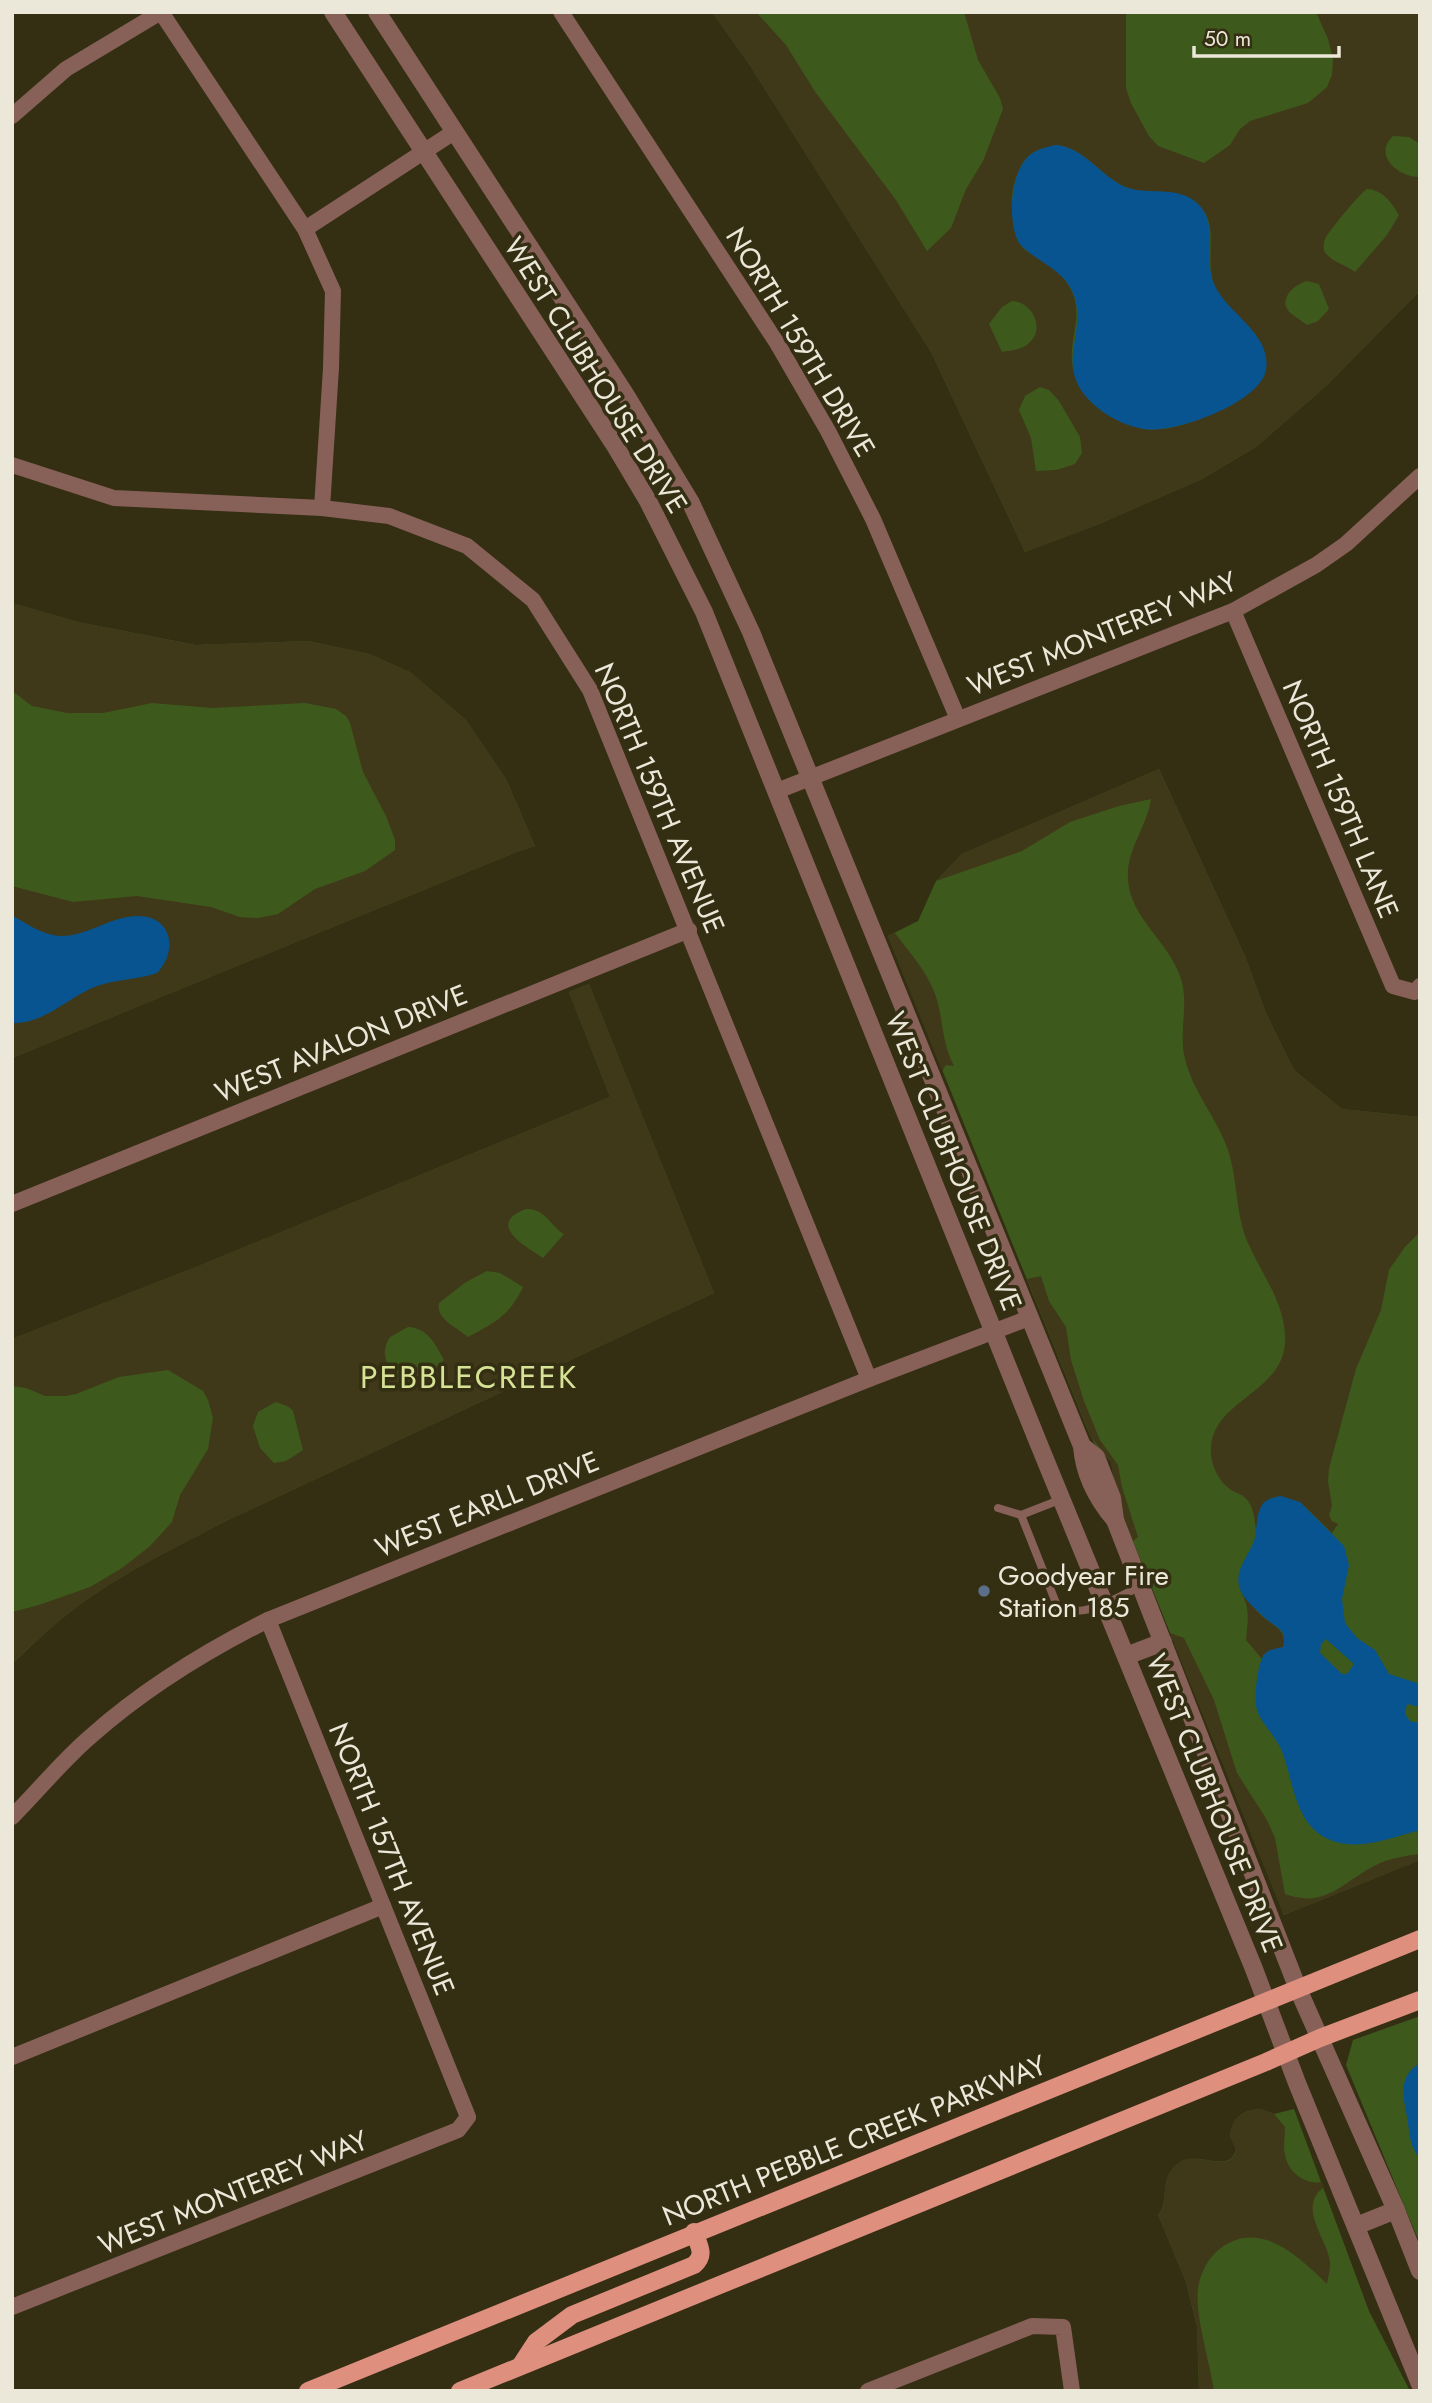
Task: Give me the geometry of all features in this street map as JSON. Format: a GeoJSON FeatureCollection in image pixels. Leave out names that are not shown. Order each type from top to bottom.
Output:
{"type":"FeatureCollection","features":[{"type":"Feature","properties":{"kind":"main road","name":"NORTH PEBBLE CREEK PARKWAY"},"geometry":{"type":"LineString","coordinates":[[308,2391],[1420,1939]]}},
{"type":"Feature","properties":{"kind":"main road"},"geometry":{"type":"LineString","coordinates":[[460,2391],[1320,2038],[1420,2000]]}},
{"type":"Feature","properties":{"kind":"main road"},"geometry":{"type":"LineString","coordinates":[[521,2365],[536,2342],[572,2315],[694,2265],[700,2260],[702,2253],[694,2232]]}},
{"type":"Feature","properties":{"kind":"street"},"geometry":{"type":"LineString","coordinates":[[12,116],[66,69],[161,12],[305,229],[333,291],[322,508]]}},
{"type":"Feature","properties":{"kind":"street","name":"WEST CLUBHOUSE DRIVE"},"geometry":{"type":"LineString","coordinates":[[333,12],[614,444],[648,500],[704,612],[1420,2384]]}},
{"type":"Feature","properties":{"kind":"street","name":"WEST CLUBHOUSE DRIVE"},"geometry":{"type":"LineString","coordinates":[[377,12],[625,394],[691,503],[751,632],[1082,1446],[1096,1457],[1112,1497],[1115,1520],[1298,1989],[1396,2210],[1420,2271]]}},
{"type":"Feature","properties":{"kind":"street","name":"NORTH 159TH DRIVE"},"geometry":{"type":"LineString","coordinates":[[561,12],[777,343],[828,431],[873,519],[958,719]]}},
{"type":"Feature","properties":{"kind":"street"},"geometry":{"type":"LineString","coordinates":[[305,229],[454,132]]}},
{"type":"Feature","properties":{"kind":"street","name":"NORTH 159TH AVENUE"},"geometry":{"type":"LineString","coordinates":[[12,465],[114,498],[322,508],[389,516],[467,546],[533,600],[590,690],[869,1379]]}},
{"type":"Feature","properties":{"kind":"street","name":"WEST MONTEREY WAY"},"geometry":{"type":"LineString","coordinates":[[777,791],[1233,611],[1317,565],[1389,506],[1420,476]]}},
{"type":"Feature","properties":{"kind":"street","name":"NORTH 159TH LANE"},"geometry":{"type":"LineString","coordinates":[[1233,611],[1393,986],[1418,989]]}},
{"type":"Feature","properties":{"kind":"street","name":"WEST AVALON DRIVE"},"geometry":{"type":"LineString","coordinates":[[12,1204],[689,930]]}},
{"type":"Feature","properties":{"kind":"street","name":"WEST EARLL DRIVE"},"geometry":{"type":"LineString","coordinates":[[12,1817],[88,1738],[135,1699],[182,1666],[268,1620],[972,1338],[1029,1318]]}},
{"type":"Feature","properties":{"kind":"street","name":"NORTH 157TH AVENUE"},"geometry":{"type":"LineString","coordinates":[[268,1620],[468,2117]]}},
{"type":"Feature","properties":{"kind":"street"},"geometry":{"type":"LineString","coordinates":[[1126,1656],[1163,1642]]}},
{"type":"Feature","properties":{"kind":"street"},"geometry":{"type":"LineString","coordinates":[[12,2057],[383,1906]]}},
{"type":"Feature","properties":{"kind":"street","name":"WEST MONTEREY WAY"},"geometry":{"type":"LineString","coordinates":[[12,2307],[458,2130],[468,2117]]}},
{"type":"Feature","properties":{"kind":"street"},"geometry":{"type":"LineString","coordinates":[[1356,2226],[1396,2210]]}},
{"type":"Feature","properties":{"kind":"street"},"geometry":{"type":"LineString","coordinates":[[868,2391],[1032,2326],[1063,2326],[1072,2391]]}},
{"type":"Feature","properties":{"kind":"lane"},"geometry":{"type":"LineString","coordinates":[[998,1508],[1021,1515],[1062,1499]]}},
{"type":"Feature","properties":{"kind":"lane"},"geometry":{"type":"LineString","coordinates":[[1021,1515],[1058,1608],[1070,1612],[1084,1612],[1141,1586]]}},
{"type":"Feature","properties":{"kind":"green space"},"geometry":{"type":"Polygon","coordinates":[[[712,12],[1420,12],[1420,291],[1325,387],[1256,447],[1202,479],[1099,524],[1025,552],[931,352],[749,64],[712,12]]]}},
{"type":"Feature","properties":{"kind":"green space"},"geometry":{"type":"Polygon","coordinates":[[[12,603],[78,622],[196,645],[308,641],[369,654],[410,672],[466,720],[506,779],[535,846],[12,1058],[12,603]]]}},
{"type":"Feature","properties":{"kind":"green space"},"geometry":{"type":"Polygon","coordinates":[[[1159,769],[1245,956],[1266,1013],[1294,1070],[1342,1109],[1420,1117],[1420,1860],[1284,1915],[1118,1504],[1111,1462],[1094,1443],[1087,1428],[888,936],[918,921],[936,881],[962,854],[1159,769]]]}},
{"type":"Feature","properties":{"kind":"green space"},"geometry":{"type":"Polygon","coordinates":[[[589,984],[714,1293],[224,1522],[164,1553],[87,1600],[54,1625],[12,1664],[12,1339],[196,1267],[610,1097],[569,992],[589,984]]]}},
{"type":"Feature","properties":{"kind":"green space"},"geometry":{"type":"Polygon","coordinates":[[[1420,2016],[1420,2244],[1346,2065],[1353,2040],[1420,2016]]]}},
{"type":"Feature","properties":{"kind":"green space"},"geometry":{"type":"Polygon","coordinates":[[[1260,2109],[1274,2114],[1294,2109],[1369,2311],[1410,2391],[1199,2391],[1197,2327],[1186,2282],[1158,2215],[1164,2202],[1167,2180],[1174,2167],[1189,2159],[1228,2160],[1236,2149],[1230,2136],[1236,2120],[1243,2113],[1260,2109]]]}},
{"type":"Feature","properties":{"kind":"sand"},"geometry":{"type":"Polygon","coordinates":[[[712,12],[756,12],[786,45],[816,93],[896,200],[927,251],[951,228],[966,189],[983,161],[1003,109],[1000,98],[978,60],[964,12],[1126,12],[1126,88],[1131,103],[1149,136],[1158,146],[1204,163],[1230,145],[1240,129],[1250,121],[1308,103],[1327,87],[1332,75],[1333,59],[1328,39],[1316,12],[1420,12],[1420,144],[1409,137],[1393,136],[1386,151],[1387,158],[1397,170],[1420,177],[1420,291],[1325,387],[1256,447],[1202,479],[1099,524],[1025,552],[931,352],[749,64],[712,12]],[[1056,145],[1043,148],[1026,158],[1022,164],[1014,186],[1012,210],[1023,248],[1058,272],[1073,294],[1076,320],[1072,362],[1080,387],[1088,397],[1097,407],[1120,421],[1145,429],[1157,429],[1206,416],[1251,391],[1261,380],[1266,367],[1264,352],[1255,334],[1217,290],[1211,271],[1209,222],[1198,204],[1180,195],[1128,188],[1067,147],[1056,145]],[[1367,189],[1325,239],[1324,250],[1329,257],[1355,272],[1387,235],[1399,215],[1390,201],[1373,190],[1367,189]],[[1307,281],[1295,287],[1286,299],[1289,312],[1307,325],[1318,321],[1329,309],[1319,284],[1307,281]],[[1012,301],[1002,307],[989,324],[1002,352],[1026,345],[1034,337],[1036,330],[1031,311],[1019,302],[1012,301]],[[1040,387],[1025,396],[1019,410],[1031,438],[1036,471],[1056,470],[1075,464],[1082,453],[1080,437],[1059,401],[1049,390],[1040,387]]]}},
{"type":"Feature","properties":{"kind":"sand"},"geometry":{"type":"Polygon","coordinates":[[[12,603],[78,622],[196,645],[308,641],[369,654],[410,672],[466,720],[506,779],[535,846],[12,1058],[12,886],[73,902],[137,896],[211,907],[240,917],[258,918],[278,914],[315,889],[365,871],[395,850],[395,840],[363,772],[350,723],[346,716],[336,709],[305,703],[212,708],[152,703],[103,713],[67,713],[32,706],[12,691],[12,603]]]}},
{"type":"Feature","properties":{"kind":"sand"},"geometry":{"type":"Polygon","coordinates":[[[1159,769],[1245,956],[1266,1013],[1294,1070],[1342,1109],[1420,1117],[1420,1232],[1405,1247],[1389,1270],[1381,1310],[1356,1369],[1329,1468],[1332,1506],[1329,1515],[1332,1521],[1338,1524],[1332,1533],[1300,1502],[1256,1531],[1248,1501],[1222,1482],[1212,1460],[1211,1449],[1215,1432],[1224,1418],[1275,1370],[1283,1354],[1285,1335],[1276,1298],[1244,1232],[1228,1150],[1194,1083],[1185,1059],[1184,996],[1180,976],[1167,952],[1142,918],[1130,893],[1130,858],[1151,799],[1070,822],[1022,851],[936,881],[962,854],[1159,769]]]}},
{"type":"Feature","properties":{"kind":"sand"},"geometry":{"type":"Polygon","coordinates":[[[895,933],[920,966],[935,993],[945,1043],[954,1066],[946,1065],[942,1071],[888,936],[895,933]]]}},
{"type":"Feature","properties":{"kind":"sand"},"geometry":{"type":"Polygon","coordinates":[[[589,984],[714,1293],[224,1522],[164,1553],[87,1600],[54,1625],[12,1664],[12,1612],[90,1587],[122,1568],[150,1546],[172,1522],[180,1495],[208,1449],[213,1418],[203,1391],[168,1370],[119,1377],[66,1396],[45,1396],[26,1388],[12,1386],[12,1339],[196,1267],[610,1097],[569,992],[589,984]],[[526,1209],[509,1221],[513,1235],[543,1258],[564,1234],[543,1214],[533,1209],[526,1209]],[[487,1271],[466,1282],[439,1303],[439,1309],[448,1323],[468,1337],[501,1317],[523,1287],[500,1273],[487,1271]],[[408,1327],[390,1337],[385,1350],[386,1362],[401,1384],[429,1374],[444,1360],[430,1338],[421,1330],[408,1327]],[[276,1402],[258,1412],[253,1426],[260,1448],[274,1463],[286,1461],[303,1450],[293,1411],[289,1407],[276,1402]]]}},
{"type":"Feature","properties":{"kind":"sand"},"geometry":{"type":"Polygon","coordinates":[[[1041,1276],[1049,1301],[1066,1327],[1071,1360],[1084,1401],[1100,1440],[1118,1465],[1138,1537],[1133,1541],[1118,1504],[1111,1462],[1091,1437],[1027,1279],[1041,1276]]]}},
{"type":"Feature","properties":{"kind":"sand"},"geometry":{"type":"Polygon","coordinates":[[[1242,1594],[1260,1615],[1283,1634],[1283,1648],[1264,1654],[1262,1659],[1246,1640],[1247,1611],[1242,1594]]]}},
{"type":"Feature","properties":{"kind":"sand"},"geometry":{"type":"Polygon","coordinates":[[[1170,1633],[1184,1638],[1214,1700],[1237,1773],[1267,1820],[1275,1838],[1285,1894],[1299,1898],[1323,1896],[1376,1865],[1420,1854],[1420,1860],[1284,1915],[1170,1633]]]}},
{"type":"Feature","properties":{"kind":"sand"},"geometry":{"type":"Polygon","coordinates":[[[1260,2109],[1274,2114],[1285,2127],[1285,2155],[1294,2172],[1309,2181],[1322,2182],[1324,2187],[1316,2195],[1313,2213],[1330,2261],[1327,2284],[1292,2253],[1265,2240],[1236,2240],[1216,2252],[1203,2272],[1198,2289],[1201,2326],[1214,2391],[1199,2391],[1197,2327],[1186,2282],[1158,2215],[1164,2202],[1167,2180],[1174,2167],[1189,2159],[1228,2161],[1236,2150],[1230,2136],[1236,2120],[1243,2113],[1260,2109]]]}},
{"type":"Feature","properties":{"kind":"water"},"geometry":{"type":"Polygon","coordinates":[[[1056,145],[1067,147],[1085,157],[1128,188],[1183,195],[1199,205],[1209,223],[1211,276],[1215,286],[1256,335],[1266,357],[1266,370],[1249,394],[1214,414],[1194,421],[1175,427],[1144,429],[1130,426],[1110,416],[1092,403],[1080,389],[1074,375],[1073,362],[1077,308],[1073,293],[1062,277],[1019,243],[1013,223],[1012,197],[1023,163],[1036,151],[1056,145]]]}},
{"type":"Feature","properties":{"kind":"water"},"geometry":{"type":"Polygon","coordinates":[[[12,915],[42,932],[62,936],[80,933],[126,917],[148,917],[158,921],[164,928],[168,936],[168,955],[157,973],[97,986],[46,1015],[12,1023],[12,915]]]}},
{"type":"Feature","properties":{"kind":"water"},"geometry":{"type":"Polygon","coordinates":[[[1281,1496],[1300,1502],[1344,1546],[1349,1565],[1342,1599],[1345,1623],[1357,1638],[1375,1650],[1389,1674],[1420,1684],[1420,1707],[1407,1704],[1405,1714],[1410,1721],[1420,1723],[1420,1830],[1361,1844],[1337,1842],[1315,1831],[1296,1798],[1281,1749],[1258,1713],[1256,1693],[1262,1660],[1268,1652],[1283,1647],[1284,1636],[1280,1629],[1244,1597],[1238,1582],[1243,1563],[1255,1538],[1262,1505],[1281,1496]],[[1326,1639],[1321,1644],[1320,1653],[1342,1674],[1347,1674],[1354,1664],[1326,1639]]]}},
{"type":"Feature","properties":{"kind":"water"},"geometry":{"type":"Polygon","coordinates":[[[1420,2063],[1420,2159],[1411,2142],[1404,2083],[1407,2075],[1420,2063]]]}},
{"type":"Feature","properties":{"kind":"place","name":"Goodyear Fire Station 185"},"geometry":{"type":"Point","coordinates":[984,1591]}},
{"type":"Feature","properties":{"kind":"district","name":"PEBBLECREEK"},"geometry":{"type":"Point","coordinates":[469,1377]}}]}
